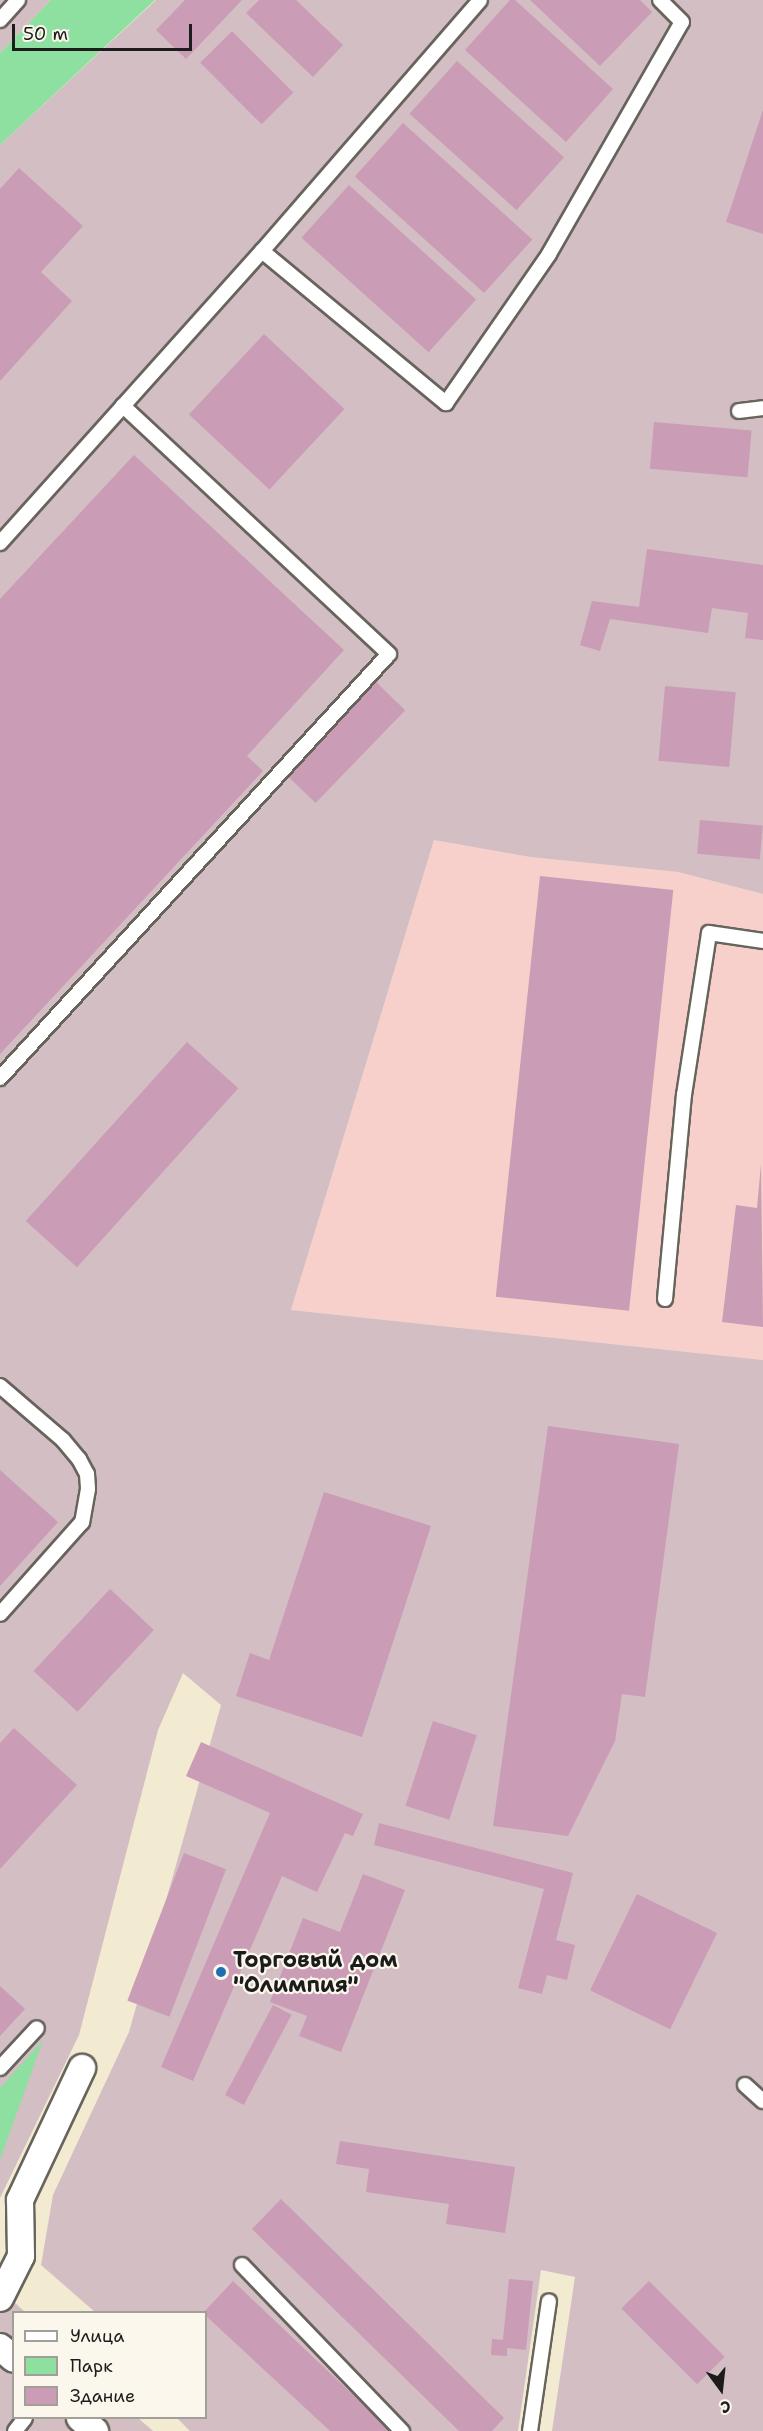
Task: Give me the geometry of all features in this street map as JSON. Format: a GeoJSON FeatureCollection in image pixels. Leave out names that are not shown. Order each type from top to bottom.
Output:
{"type":"FeatureCollection","features":[{"type":"Feature","properties":{"kind":"street"},"geometry":{"type":"LineString","coordinates":[[0,2298],[21,2256],[20,2200],[82,2068]]}},
{"type":"Feature","properties":{"kind":"street"},"geometry":{"type":"LineString","coordinates":[[0,2347],[12,2357]]}},
{"type":"Feature","properties":{"kind":"street"},"geometry":{"type":"LineString","coordinates":[[81,2419],[95,2431]]}},
{"type":"Feature","properties":{"kind":"lane"},"geometry":{"type":"LineString","coordinates":[[0,20],[18,0]]}},
{"type":"Feature","properties":{"kind":"lane"},"geometry":{"type":"LineString","coordinates":[[0,543],[262,251],[480,0]]}},
{"type":"Feature","properties":{"kind":"lane"},"geometry":{"type":"LineString","coordinates":[[262,251],[446,403],[549,254],[682,22],[660,0]]}},
{"type":"Feature","properties":{"kind":"lane"},"geometry":{"type":"LineString","coordinates":[[0,1078],[389,654],[123,406]]}},
{"type":"Feature","properties":{"kind":"lane"},"geometry":{"type":"LineString","coordinates":[[739,411],[763,408]]}},
{"type":"Feature","properties":{"kind":"lane"},"geometry":{"type":"LineString","coordinates":[[665,1299],[684,1095],[709,933],[763,941]]}},
{"type":"Feature","properties":{"kind":"lane"},"geometry":{"type":"LineString","coordinates":[[0,1386],[63,1440],[79,1459],[87,1474],[88,1489],[82,1522],[0,1614]]}},
{"type":"Feature","properties":{"kind":"lane"},"geometry":{"type":"LineString","coordinates":[[0,2068],[37,2028]]}},
{"type":"Feature","properties":{"kind":"lane"},"geometry":{"type":"LineString","coordinates":[[745,2085],[763,2101]]}},
{"type":"Feature","properties":{"kind":"lane"},"geometry":{"type":"LineString","coordinates":[[242,2265],[402,2431]]}},
{"type":"Feature","properties":{"kind":"lane"},"geometry":{"type":"LineString","coordinates":[[530,2431],[549,2301]]}},
{"type":"Feature","properties":{"kind":"lane"},"geometry":{"type":"LineString","coordinates":[[15,2431],[24,2419]]}},
{"type":"Feature","properties":{"kind":"shaded area"},"geometry":{"type":"Polygon","coordinates":[[[0,0],[51,0],[0,53],[0,0]]]}},
{"type":"Feature","properties":{"kind":"shaded area"},"geometry":{"type":"Polygon","coordinates":[[[156,0],[763,0],[763,894],[678,872],[530,857],[434,840],[291,1310],[763,1360],[763,2431],[552,2431],[575,2277],[541,2270],[518,2431],[190,2431],[178,2419],[207,2419],[207,2311],[94,2311],[41,2265],[53,2195],[129,2032],[221,1705],[183,1673],[158,1730],[79,2035],[0,2198],[0,145],[156,0]]]}},
{"type":"Feature","properties":{"kind":"shaded area"},"geometry":{"type":"Polygon","coordinates":[[[434,840],[530,857],[678,872],[763,894],[763,1360],[291,1310],[434,840]]]}},
{"type":"Feature","properties":{"kind":"shaded area"},"geometry":{"type":"Polygon","coordinates":[[[0,2289],[24,2311],[12,2311],[12,2419],[139,2419],[153,2431],[0,2431],[0,2289]]]}},
{"type":"Feature","properties":{"kind":"green space"},"geometry":{"type":"Polygon","coordinates":[[[51,0],[155,0],[0,145],[0,53],[51,0]]]}},
{"type":"Feature","properties":{"kind":"green space"},"geometry":{"type":"Polygon","coordinates":[[[43,2040],[0,2160],[0,2088],[43,2040]]]}},
{"type":"Feature","properties":{"kind":"building"},"geometry":{"type":"Polygon","coordinates":[[[185,0],[242,0],[186,59],[156,30],[185,0]]]}},
{"type":"Feature","properties":{"kind":"building"},"geometry":{"type":"Polygon","coordinates":[[[259,0],[296,0],[343,45],[313,77],[246,13],[259,0]]]}},
{"type":"Feature","properties":{"kind":"building"},"geometry":{"type":"Polygon","coordinates":[[[510,0],[515,0],[613,89],[566,142],[465,50],[510,0]]]}},
{"type":"Feature","properties":{"kind":"building"},"geometry":{"type":"Polygon","coordinates":[[[530,0],[640,0],[652,12],[600,66],[530,0]]]}},
{"type":"Feature","properties":{"kind":"building"},"geometry":{"type":"Polygon","coordinates":[[[232,31],[294,93],[262,124],[200,63],[232,31]]]}},
{"type":"Feature","properties":{"kind":"building"},"geometry":{"type":"Polygon","coordinates":[[[457,61],[564,157],[517,210],[409,114],[457,61]]]}},
{"type":"Feature","properties":{"kind":"building"},"geometry":{"type":"Polygon","coordinates":[[[763,110],[763,234],[726,222],[763,110]]]}},
{"type":"Feature","properties":{"kind":"building"},"geometry":{"type":"Polygon","coordinates":[[[403,123],[532,239],[484,293],[355,177],[403,123]]]}},
{"type":"Feature","properties":{"kind":"building"},"geometry":{"type":"Polygon","coordinates":[[[19,168],[83,226],[41,272],[72,301],[0,381],[0,189],[19,168]]]}},
{"type":"Feature","properties":{"kind":"building"},"geometry":{"type":"Polygon","coordinates":[[[349,185],[476,299],[429,352],[301,238],[349,185]]]}},
{"type":"Feature","properties":{"kind":"building"},"geometry":{"type":"Polygon","coordinates":[[[264,334],[344,409],[269,489],[189,414],[264,334]]]}},
{"type":"Feature","properties":{"kind":"building"},"geometry":{"type":"Polygon","coordinates":[[[654,422],[752,431],[748,477],[650,469],[654,422]]]}},
{"type":"Feature","properties":{"kind":"building"},"geometry":{"type":"Polygon","coordinates":[[[134,455],[344,650],[247,756],[263,771],[0,1054],[0,599],[134,455]]]}},
{"type":"Feature","properties":{"kind":"building"},"geometry":{"type":"Polygon","coordinates":[[[647,549],[763,565],[763,640],[745,638],[748,613],[712,608],[708,633],[610,619],[600,651],[580,645],[592,601],[639,607],[647,549]]]}},
{"type":"Feature","properties":{"kind":"building"},"geometry":{"type":"Polygon","coordinates":[[[375,681],[405,710],[316,803],[285,774],[375,681]]]}},
{"type":"Feature","properties":{"kind":"building"},"geometry":{"type":"Polygon","coordinates":[[[665,686],[736,692],[729,767],[658,761],[665,686]]]}},
{"type":"Feature","properties":{"kind":"building"},"geometry":{"type":"Polygon","coordinates":[[[700,820],[763,825],[760,859],[697,854],[700,820]]]}},
{"type":"Feature","properties":{"kind":"building"},"geometry":{"type":"Polygon","coordinates":[[[540,876],[673,890],[629,1311],[496,1297],[540,876]]]}},
{"type":"Feature","properties":{"kind":"building"},"geometry":{"type":"Polygon","coordinates":[[[187,1042],[238,1088],[77,1267],[26,1221],[187,1042]]]}},
{"type":"Feature","properties":{"kind":"building"},"geometry":{"type":"Polygon","coordinates":[[[761,1164],[763,1327],[722,1322],[736,1205],[757,1208],[761,1164]]]}},
{"type":"Feature","properties":{"kind":"building"},"geometry":{"type":"Polygon","coordinates":[[[548,1426],[679,1444],[645,1697],[622,1694],[615,1741],[568,1836],[493,1826],[548,1426]]]}},
{"type":"Feature","properties":{"kind":"building"},"geometry":{"type":"Polygon","coordinates":[[[0,1470],[58,1522],[0,1586],[0,1470]]]}},
{"type":"Feature","properties":{"kind":"building"},"geometry":{"type":"Polygon","coordinates":[[[324,1492],[431,1526],[362,1737],[236,1696],[250,1653],[269,1660],[324,1492]]]}},
{"type":"Feature","properties":{"kind":"building"},"geometry":{"type":"Polygon","coordinates":[[[110,1589],[154,1630],[77,1712],[34,1671],[110,1589]]]}},
{"type":"Feature","properties":{"kind":"building"},"geometry":{"type":"Polygon","coordinates":[[[433,1721],[477,1735],[449,1820],[405,1806],[433,1721]]]}},
{"type":"Feature","properties":{"kind":"building"},"geometry":{"type":"Polygon","coordinates":[[[14,1728],[77,1785],[0,1869],[0,1743],[14,1728]]]}},
{"type":"Feature","properties":{"kind":"building"},"geometry":{"type":"Polygon","coordinates":[[[201,1742],[363,1814],[353,1836],[345,1833],[317,1892],[282,1876],[193,2081],[161,2067],[270,1813],[186,1776],[201,1742]]]}},
{"type":"Feature","properties":{"kind":"building"},"geometry":{"type":"Polygon","coordinates":[[[379,1823],[573,1873],[556,1940],[575,1945],[567,1980],[547,1975],[542,1994],[518,1988],[544,1889],[374,1845],[379,1823]]]}},
{"type":"Feature","properties":{"kind":"building"},"geometry":{"type":"Polygon","coordinates":[[[184,1853],[226,1869],[169,2017],[127,2001],[184,1853]]]}},
{"type":"Feature","properties":{"kind":"building"},"geometry":{"type":"Polygon","coordinates":[[[363,1874],[405,1890],[341,2052],[299,2036],[307,2016],[270,2002],[303,1918],[340,1932],[363,1874]]]}},
{"type":"Feature","properties":{"kind":"building"},"geometry":{"type":"Polygon","coordinates":[[[637,1894],[717,1933],[670,2029],[590,1990],[637,1894]]]}},
{"type":"Feature","properties":{"kind":"building"},"geometry":{"type":"Polygon","coordinates":[[[0,1986],[25,2009],[0,2036],[0,1986]]]}},
{"type":"Feature","properties":{"kind":"building"},"geometry":{"type":"Polygon","coordinates":[[[273,2005],[292,2015],[244,2105],[225,2095],[273,2005]]]}},
{"type":"Feature","properties":{"kind":"building"},"geometry":{"type":"Polygon","coordinates":[[[340,2141],[515,2167],[505,2233],[446,2224],[449,2204],[366,2192],[369,2169],[336,2164],[340,2141]]]}},
{"type":"Feature","properties":{"kind":"building"},"geometry":{"type":"Polygon","coordinates":[[[281,2199],[504,2418],[492,2431],[459,2431],[252,2229],[281,2199]]]}},
{"type":"Feature","properties":{"kind":"building"},"geometry":{"type":"Polygon","coordinates":[[[509,2279],[533,2281],[526,2350],[507,2348],[507,2356],[491,2355],[492,2339],[503,2340],[509,2279]]]}},
{"type":"Feature","properties":{"kind":"building"},"geometry":{"type":"Polygon","coordinates":[[[233,2281],[391,2431],[330,2431],[207,2317],[207,2311],[205,2311],[233,2281]]]}},
{"type":"Feature","properties":{"kind":"building"},"geometry":{"type":"Polygon","coordinates":[[[649,2281],[725,2357],[697,2384],[621,2309],[649,2281]]]}},
{"type":"Feature","properties":{"kind":"place","name":"Торговый дом \"Олимпия\""},"geometry":{"type":"Point","coordinates":[221,1972]}}]}
